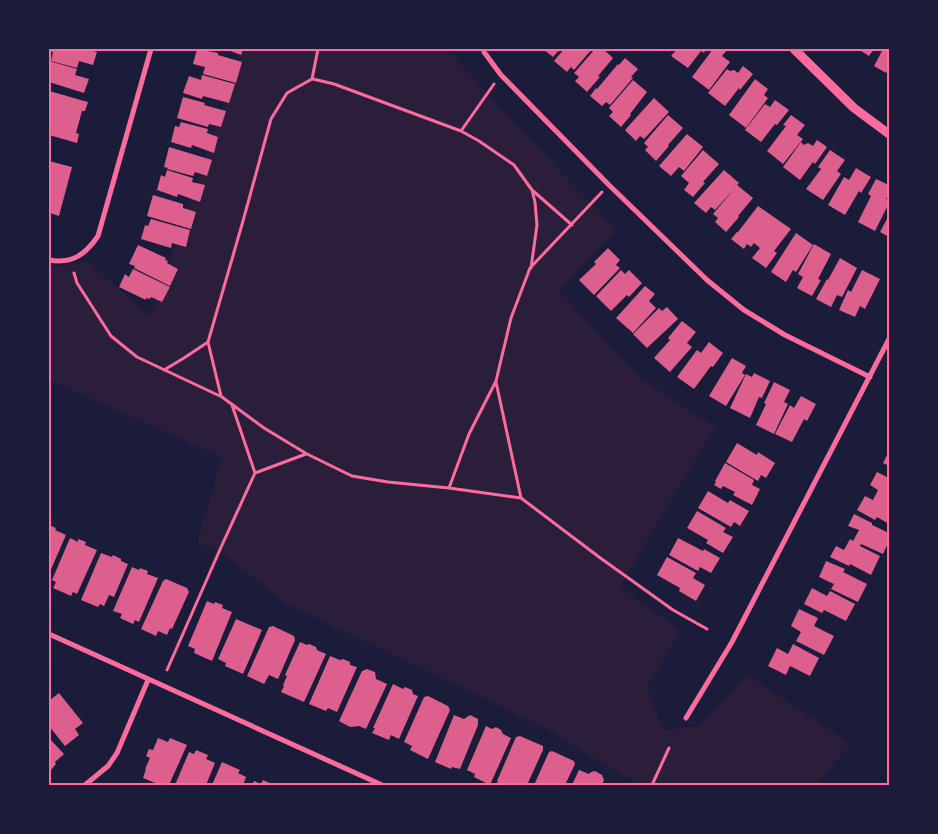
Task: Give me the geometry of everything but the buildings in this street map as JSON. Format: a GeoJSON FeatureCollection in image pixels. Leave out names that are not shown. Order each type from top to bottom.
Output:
{"type":"FeatureCollection","features":[{"type":"Feature","properties":{"kind":"street"},"geometry":{"type":"LineString","coordinates":[[49,260],[66,261],[78,257],[89,249],[98,236],[151,49]]}},
{"type":"Feature","properties":{"kind":"street"},"geometry":{"type":"LineString","coordinates":[[483,49],[501,75],[608,185],[707,280],[744,310],[785,335],[870,377]]}},
{"type":"Feature","properties":{"kind":"street"},"geometry":{"type":"LineString","coordinates":[[794,49],[854,108],[889,134]]}},
{"type":"Feature","properties":{"kind":"street"},"geometry":{"type":"LineString","coordinates":[[686,718],[732,642],[889,339]]}},
{"type":"Feature","properties":{"kind":"street"},"geometry":{"type":"LineString","coordinates":[[49,634],[382,785]]}},
{"type":"Feature","properties":{"kind":"street"},"geometry":{"type":"LineString","coordinates":[[85,785],[108,766],[117,753],[148,680]]}},
{"type":"Feature","properties":{"kind":"path"},"geometry":{"type":"LineString","coordinates":[[312,79],[318,49]]}},
{"type":"Feature","properties":{"kind":"path"},"geometry":{"type":"LineString","coordinates":[[461,131],[501,75]]}},
{"type":"Feature","properties":{"kind":"path"},"geometry":{"type":"LineString","coordinates":[[222,397],[208,342],[271,119],[288,92],[312,79],[334,84],[461,131],[479,141],[514,165],[532,190],[572,225]]}},
{"type":"Feature","properties":{"kind":"path"},"geometry":{"type":"LineString","coordinates":[[530,268],[608,185]]}},
{"type":"Feature","properties":{"kind":"path"},"geometry":{"type":"LineString","coordinates":[[449,488],[469,434],[496,381],[511,318],[530,268],[537,225],[532,190]]}},
{"type":"Feature","properties":{"kind":"path"},"geometry":{"type":"LineString","coordinates":[[74,273],[77,283],[110,336],[137,357],[222,397],[264,428],[307,454],[352,476],[521,498],[673,610],[708,629]]}},
{"type":"Feature","properties":{"kind":"path"},"geometry":{"type":"LineString","coordinates":[[164,370],[208,342]]}},
{"type":"Feature","properties":{"kind":"path"},"geometry":{"type":"LineString","coordinates":[[496,381],[521,498]]}},
{"type":"Feature","properties":{"kind":"path"},"geometry":{"type":"LineString","coordinates":[[167,670],[255,473],[232,404]]}},
{"type":"Feature","properties":{"kind":"path"},"geometry":{"type":"LineString","coordinates":[[255,473],[307,454]]}},
{"type":"Feature","properties":{"kind":"path"},"geometry":{"type":"LineString","coordinates":[[652,785],[669,748]]}},
{"type":"Feature","properties":{"kind":"shaded area"},"geometry":{"type":"Polygon","coordinates":[[[242,49],[447,49],[616,230],[559,291],[640,378],[715,427],[620,587],[681,631],[647,688],[664,730],[700,726],[747,675],[851,744],[816,785],[638,785],[542,726],[287,604],[221,553],[197,542],[222,457],[49,380],[49,267],[89,262],[150,317],[242,49]]]}}]}
